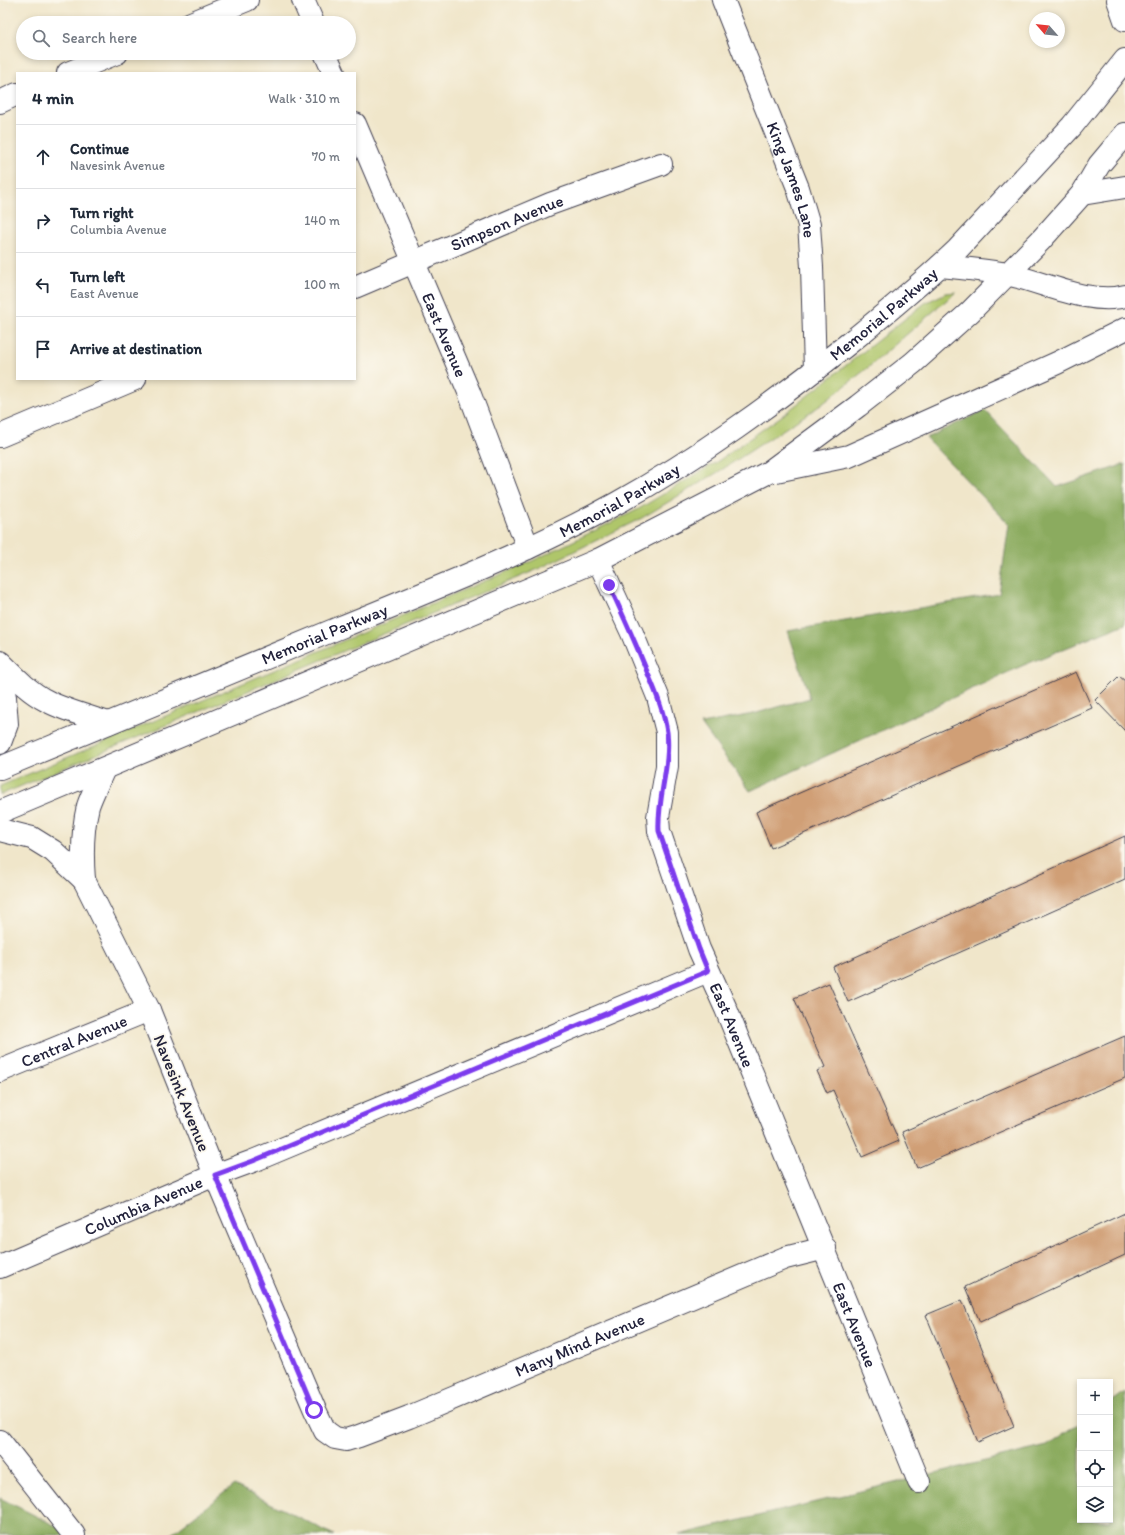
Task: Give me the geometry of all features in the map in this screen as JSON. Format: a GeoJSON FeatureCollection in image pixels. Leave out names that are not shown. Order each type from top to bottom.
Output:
{"type":"FeatureCollection","features":[{"type":"Feature","properties":{"kind":"main road"},"geometry":{"type":"LineString","coordinates":[[207,16],[247,0]]}},
{"type":"Feature","properties":{"kind":"main road"},"geometry":{"type":"LineString","coordinates":[[303,0],[310,16]]}},
{"type":"Feature","properties":{"kind":"main road","name":"King James Lane"},"geometry":{"type":"LineString","coordinates":[[723,0],[798,188],[810,225],[815,370]]}},
{"type":"Feature","properties":{"kind":"main road"},"geometry":{"type":"LineString","coordinates":[[1118,0],[1125,20]]}},
{"type":"Feature","properties":{"kind":"main road"},"geometry":{"type":"LineString","coordinates":[[70,72],[100,60]]}},
{"type":"Feature","properties":{"kind":"main road"},"geometry":{"type":"LineString","coordinates":[[328,60],[334,72]]}},
{"type":"Feature","properties":{"kind":"main road","name":"Memorial Parkway"},"geometry":{"type":"LineString","coordinates":[[0,768],[432,590],[528,548],[617,503],[674,470],[721,439],[815,370],[885,314],[940,266],[957,250],[1072,126],[1125,60]]}},
{"type":"Feature","properties":{"kind":"main road"},"geometry":{"type":"LineString","coordinates":[[0,102],[16,94]]}},
{"type":"Feature","properties":{"kind":"main road","name":"East Avenue"},"geometry":{"type":"LineString","coordinates":[[356,126],[469,392],[528,548]]}},
{"type":"Feature","properties":{"kind":"main road"},"geometry":{"type":"LineString","coordinates":[[0,812],[598,560],[769,472],[913,363],[970,312],[1008,275],[1082,194],[1099,165],[1125,134]]}},
{"type":"Feature","properties":{"kind":"main road","name":"Simpson Avenue"},"geometry":{"type":"LineString","coordinates":[[356,287],[550,204],[661,164]]}},
{"type":"Feature","properties":{"kind":"main road"},"geometry":{"type":"LineString","coordinates":[[1082,194],[1125,187]]}},
{"type":"Feature","properties":{"kind":"main road"},"geometry":{"type":"LineString","coordinates":[[940,266],[977,269],[1008,275],[1093,297],[1125,296]]}},
{"type":"Feature","properties":{"kind":"main road"},"geometry":{"type":"LineString","coordinates":[[769,472],[849,456],[1057,363],[1125,329]]}},
{"type":"Feature","properties":{"kind":"main road"},"geometry":{"type":"LineString","coordinates":[[0,436],[133,380]]}},
{"type":"Feature","properties":{"kind":"main road","name":"East Avenue"},"geometry":{"type":"LineString","coordinates":[[598,560],[632,633],[658,697],[667,732],[667,766],[658,817],[659,831],[699,949],[726,1009],[825,1248],[919,1482]]}},
{"type":"Feature","properties":{"kind":"main road"},"geometry":{"type":"LineString","coordinates":[[0,662],[26,686],[46,701],[70,711],[108,723]]}},
{"type":"Feature","properties":{"kind":"main road"},"geometry":{"type":"LineString","coordinates":[[0,674],[5,697],[7,724],[0,743]]}},
{"type":"Feature","properties":{"kind":"main road"},"geometry":{"type":"LineString","coordinates":[[84,880],[82,850],[84,828],[89,805],[104,769]]}},
{"type":"Feature","properties":{"kind":"main road"},"geometry":{"type":"LineString","coordinates":[[0,830],[32,838],[53,851],[84,880]]}},
{"type":"Feature","properties":{"kind":"main road","name":"Navesink Avenue"},"geometry":{"type":"LineString","coordinates":[[84,880],[149,1010],[215,1175],[314,1410],[325,1431],[335,1438]]}},
{"type":"Feature","properties":{"kind":"main road","name":"Columbia Avenue"},"geometry":{"type":"LineString","coordinates":[[0,1267],[215,1175],[261,1158],[708,971]]}},
{"type":"Feature","properties":{"kind":"main road","name":"Central Avenue"},"geometry":{"type":"LineString","coordinates":[[0,1071],[149,1010]]}},
{"type":"Feature","properties":{"kind":"main road","name":"Many Mind Avenue"},"geometry":{"type":"LineString","coordinates":[[335,1438],[346,1440],[359,1436],[786,1258],[825,1248]]}},
{"type":"Feature","properties":{"kind":"main road"},"geometry":{"type":"LineString","coordinates":[[0,1441],[74,1535]]}},
{"type":"Feature","properties":{"kind":"green space"},"geometry":{"type":"Polygon","coordinates":[[[956,292],[870,366],[821,405],[723,469],[642,518],[536,570],[0,795],[0,786],[532,561],[637,510],[718,461],[783,415],[925,303],[946,293],[956,292]]]}},
{"type":"Feature","properties":{"kind":"green space"},"geometry":{"type":"Polygon","coordinates":[[[985,410],[1057,487],[1125,464],[1125,624],[1024,665],[750,791],[701,724],[753,714],[810,698],[788,631],[999,594],[1009,524],[926,438],[985,410]]]}},
{"type":"Feature","properties":{"kind":"green space"},"geometry":{"type":"Polygon","coordinates":[[[1125,1392],[1125,1535],[679,1535],[1047,1446],[1077,1425],[1077,1523],[1113,1523],[1113,1401],[1125,1392]]]}},
{"type":"Feature","properties":{"kind":"green space"},"geometry":{"type":"Polygon","coordinates":[[[234,1485],[334,1535],[170,1535],[234,1485]]]}},
{"type":"Feature","properties":{"kind":"green space"},"geometry":{"type":"Polygon","coordinates":[[[0,1498],[74,1535],[0,1535],[0,1498]]]}},
{"type":"Feature","properties":{"kind":"building"},"geometry":{"type":"Polygon","coordinates":[[[1076,672],[1092,708],[771,848],[756,812],[1076,672]]]}},
{"type":"Feature","properties":{"kind":"building"},"geometry":{"type":"Polygon","coordinates":[[[1119,676],[1125,681],[1125,731],[1095,700],[1119,676]]]}},
{"type":"Feature","properties":{"kind":"building"},"geometry":{"type":"Polygon","coordinates":[[[1125,836],[1125,879],[848,1002],[833,967],[1125,836]]]}},
{"type":"Feature","properties":{"kind":"building"},"geometry":{"type":"Polygon","coordinates":[[[829,983],[899,1141],[862,1157],[833,1090],[827,1093],[817,1071],[825,1067],[794,998],[829,983]]]}},
{"type":"Feature","properties":{"kind":"building"},"geometry":{"type":"Polygon","coordinates":[[[1125,1036],[1125,1078],[917,1168],[902,1132],[1125,1036]]]}},
{"type":"Feature","properties":{"kind":"building"},"geometry":{"type":"Polygon","coordinates":[[[1125,1213],[1125,1255],[980,1322],[965,1287],[1125,1213]]]}},
{"type":"Feature","properties":{"kind":"building"},"geometry":{"type":"Polygon","coordinates":[[[962,1300],[1014,1426],[978,1442],[926,1315],[962,1300]]]}},
{"type":"Feature","properties":{"kind":"route"},"geometry":{"type":"LineString","coordinates":[[314,1410],[215,1175],[253,1161],[708,971],[699,949],[659,831],[658,817],[667,766],[667,732],[658,697],[632,633],[609,585]]}}]}
